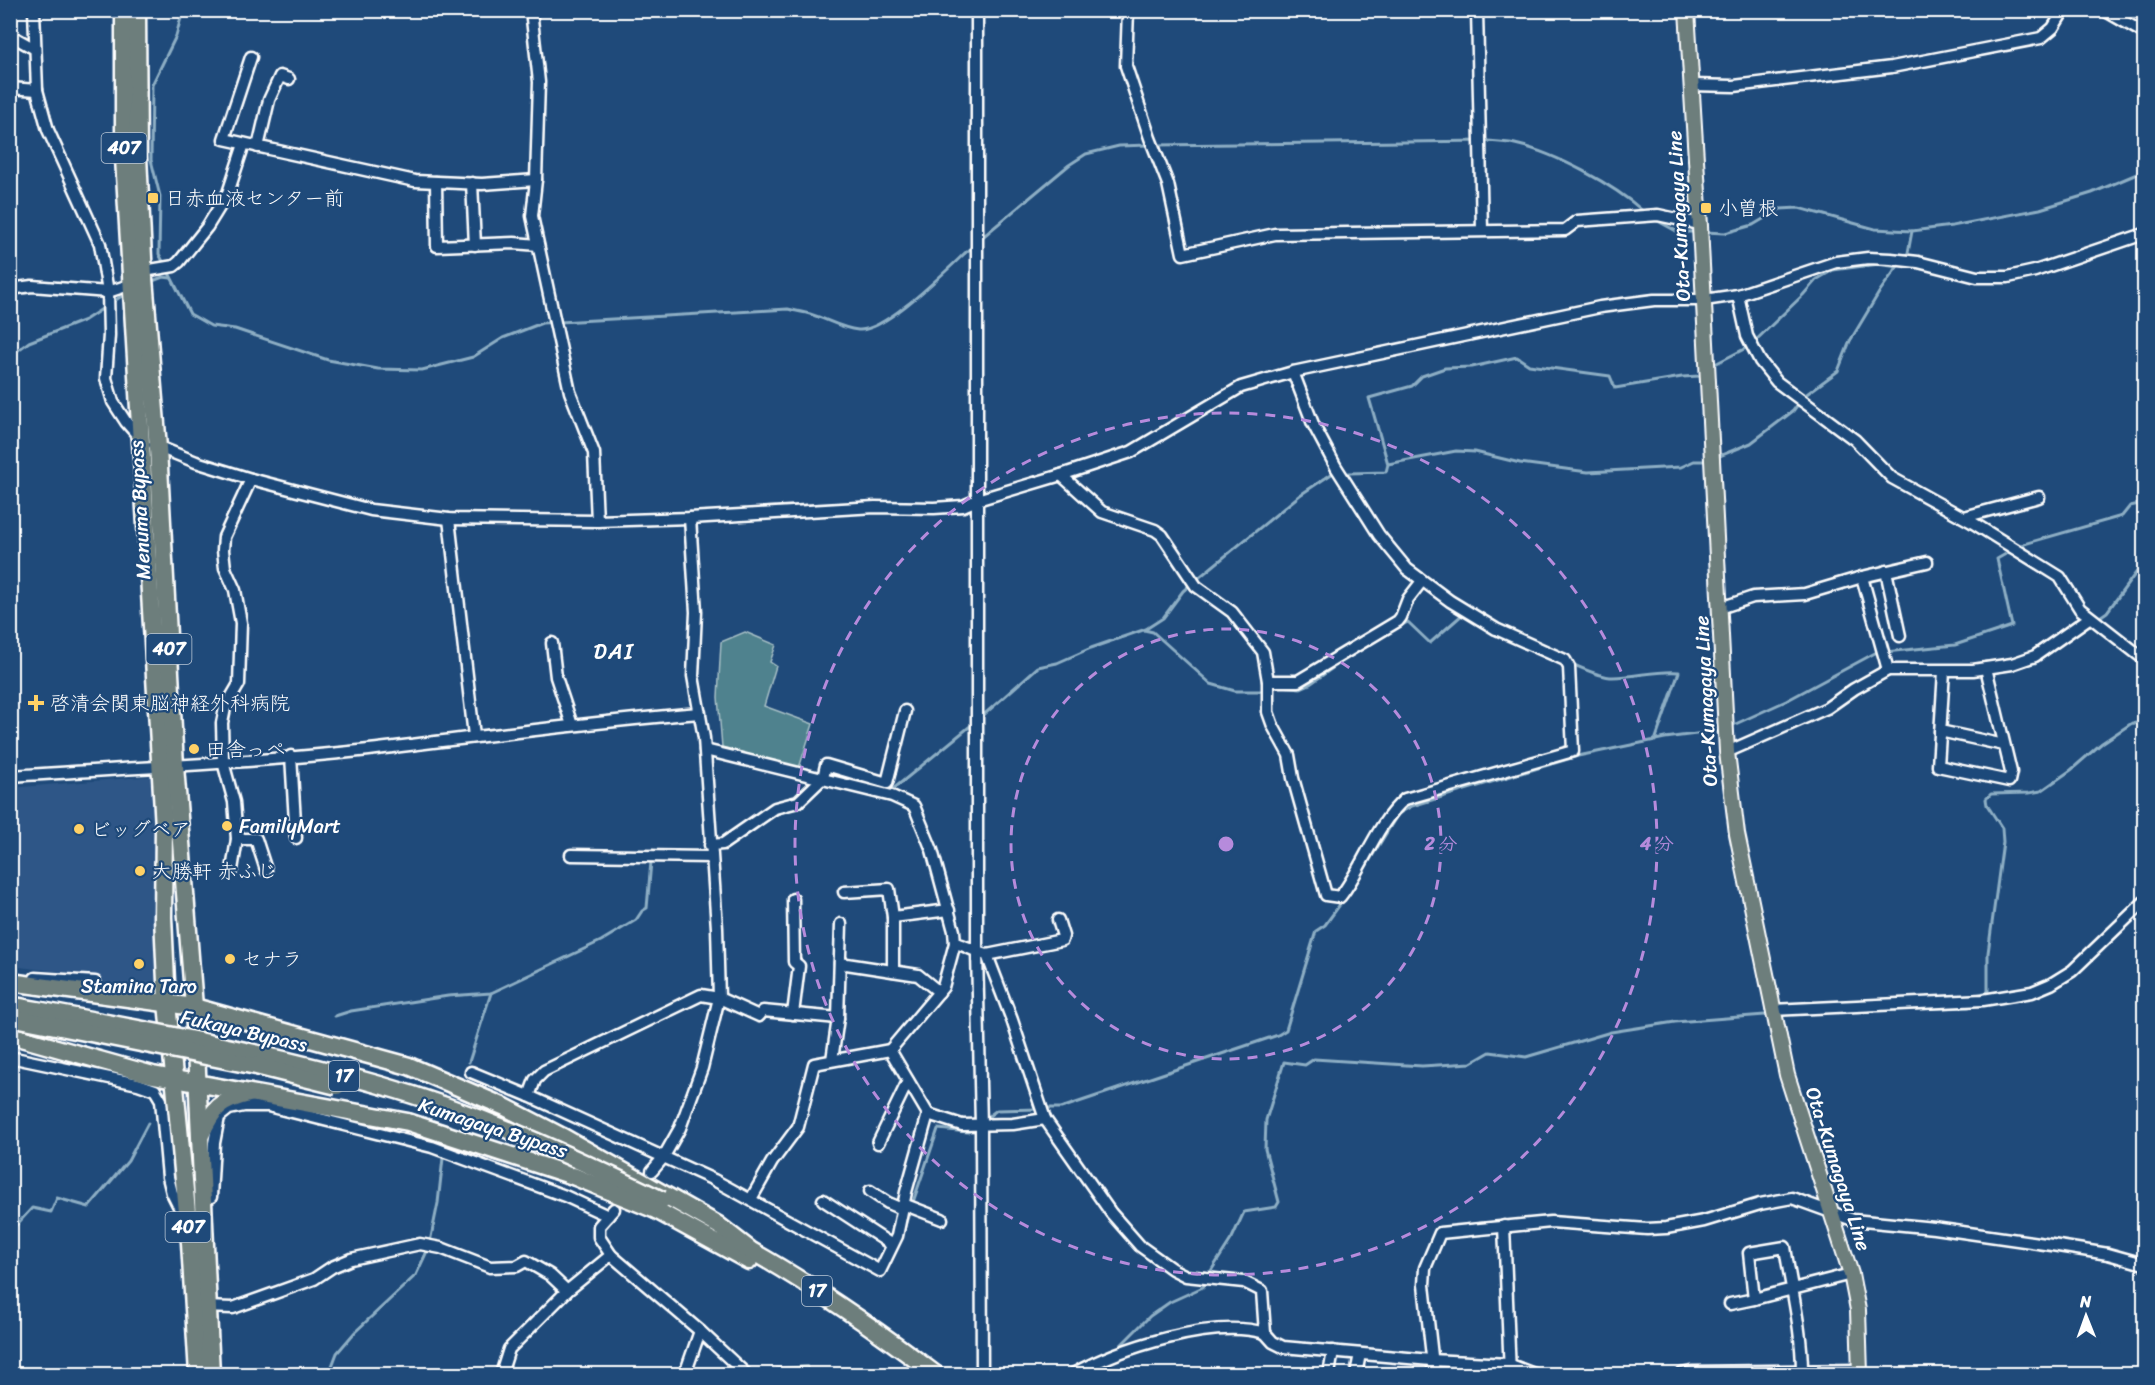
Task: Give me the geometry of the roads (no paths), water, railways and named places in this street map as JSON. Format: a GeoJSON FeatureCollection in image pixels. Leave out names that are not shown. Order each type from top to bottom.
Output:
{"type":"FeatureCollection","features":[{"type":"Feature","properties":{"kind":"highway","name":"Menuma Bypass"},"geometry":{"type":"LineString","coordinates":[[124,10],[124,158],[141,282],[158,448],[167,767],[163,906],[167,1003]]}},
{"type":"Feature","properties":{"kind":"highway","name":"Menuma Bypass"},"geometry":{"type":"LineString","coordinates":[[137,10],[141,282],[140,438],[167,767],[194,1007]]}},
{"type":"Feature","properties":{"kind":"highway","name":"17"},"geometry":{"type":"LineString","coordinates":[[10,981],[194,1007],[409,1066],[505,1107],[718,1225],[749,1249]]}},
{"type":"Feature","properties":{"kind":"highway","name":"407"},"geometry":{"type":"LineString","coordinates":[[167,1003],[188,1226],[211,1374]]}},
{"type":"Feature","properties":{"kind":"highway","name":"Fukaya Bypass"},"geometry":{"type":"LineString","coordinates":[[10,1005],[257,1054],[380,1085],[517,1133],[571,1156],[659,1205]]}},
{"type":"Feature","properties":{"kind":"highway","name":"407"},"geometry":{"type":"LineString","coordinates":[[194,1007],[204,1252],[198,1374]]}},
{"type":"Feature","properties":{"kind":"highway","name":"Fukaya Bypass"},"geometry":{"type":"LineString","coordinates":[[10,1017],[256,1066],[377,1095],[514,1143],[659,1205]]}},
{"type":"Feature","properties":{"kind":"highway","name":"Kumagaya Bypass"},"geometry":{"type":"LineString","coordinates":[[10,1035],[126,1069],[408,1122],[659,1205],[749,1249],[790,1274],[881,1340],[916,1374]]}},
{"type":"Feature","properties":{"kind":"highway","name":"407"},"geometry":{"type":"LineString","coordinates":[[200,1138],[213,1111],[223,1103],[255,1093]]}},
{"type":"Feature","properties":{"kind":"highway","name":"Kumagaya Bypass"},"geometry":{"type":"LineString","coordinates":[[659,1205],[935,1374]]}},
{"type":"Feature","properties":{"kind":"main road","name":"Ota-Kumagaya Line"},"geometry":{"type":"LineString","coordinates":[[1687,10],[1727,752],[1737,834],[1772,1010],[1793,1097],[1851,1274],[1858,1310],[1860,1372]]}},
{"type":"Feature","properties":{"kind":"street"},"geometry":{"type":"LineString","coordinates":[[34,10],[37,90],[48,130],[100,244],[108,295],[106,378],[113,402],[126,422],[140,438],[158,448],[251,479],[371,510],[449,519],[597,521],[690,519],[875,507],[963,506],[1131,452],[1241,387],[1293,372],[1600,307],[1654,300],[1704,300],[1738,295],[1836,262],[1868,258],[1896,259],[1977,277],[2008,277],[2035,271],[2145,234]]}},
{"type":"Feature","properties":{"kind":"street"},"geometry":{"type":"LineString","coordinates":[[531,10],[539,82],[536,180],[532,216],[570,392],[594,453],[597,521]]}},
{"type":"Feature","properties":{"kind":"street"},"geometry":{"type":"LineString","coordinates":[[977,10],[977,500],[982,954],[977,1125],[982,1374]]}},
{"type":"Feature","properties":{"kind":"street"},"geometry":{"type":"LineString","coordinates":[[1128,10],[1126,66],[1168,184],[1183,254],[1275,234],[1565,230],[1577,222],[1658,215],[1700,230]]}},
{"type":"Feature","properties":{"kind":"street"},"geometry":{"type":"LineString","coordinates":[[1478,10],[1482,230]]}},
{"type":"Feature","properties":{"kind":"street"},"geometry":{"type":"LineString","coordinates":[[1691,85],[1734,86],[1892,67],[2041,38],[2053,28],[2064,10]]}},
{"type":"Feature","properties":{"kind":"street"},"geometry":{"type":"LineString","coordinates":[[2104,10],[2145,33]]}},
{"type":"Feature","properties":{"kind":"street"},"geometry":{"type":"LineString","coordinates":[[10,35],[34,49]]}},
{"type":"Feature","properties":{"kind":"street"},"geometry":{"type":"LineString","coordinates":[[251,57],[224,139],[415,181],[472,183],[536,180]]}},
{"type":"Feature","properties":{"kind":"street"},"geometry":{"type":"LineString","coordinates":[[258,147],[269,100],[280,76],[289,79]]}},
{"type":"Feature","properties":{"kind":"street"},"geometry":{"type":"LineString","coordinates":[[10,88],[37,90]]}},
{"type":"Feature","properties":{"kind":"street"},"geometry":{"type":"LineString","coordinates":[[10,289],[32,286],[108,295],[172,267],[179,262],[207,227],[228,194],[244,144]]}},
{"type":"Feature","properties":{"kind":"street"},"geometry":{"type":"LineString","coordinates":[[436,182],[437,246],[538,245]]}},
{"type":"Feature","properties":{"kind":"street"},"geometry":{"type":"LineString","coordinates":[[472,183],[475,245]]}},
{"type":"Feature","properties":{"kind":"street"},"geometry":{"type":"LineString","coordinates":[[1738,295],[1749,339],[1760,361],[1777,382],[1855,440],[1892,478],[1964,517],[2060,577],[2080,609],[2145,659]]}},
{"type":"Feature","properties":{"kind":"street"},"geometry":{"type":"LineString","coordinates":[[1061,475],[1102,512],[1155,530],[1162,536],[1194,583],[1232,612],[1263,652],[1268,682],[1268,712],[1289,755],[1293,778],[1326,894],[1340,897],[1352,881],[1392,811],[1405,799],[1573,751],[1567,664],[1496,629],[1450,601],[1407,568],[1379,535],[1336,467],[1312,424],[1293,372]]}},
{"type":"Feature","properties":{"kind":"street"},"geometry":{"type":"LineString","coordinates":[[232,870],[237,839],[234,801],[223,762],[223,715],[239,684],[242,645],[236,590],[225,568],[224,537],[251,479]]}},
{"type":"Feature","properties":{"kind":"street"},"geometry":{"type":"LineString","coordinates":[[1964,517],[2039,497]]}},
{"type":"Feature","properties":{"kind":"street"},"geometry":{"type":"LineString","coordinates":[[449,519],[474,736]]}},
{"type":"Feature","properties":{"kind":"street"},"geometry":{"type":"LineString","coordinates":[[652,1171],[663,1158],[681,1128],[702,1068],[719,998],[717,928],[705,750],[693,676],[696,612],[690,519]]}},
{"type":"Feature","properties":{"kind":"street"},"geometry":{"type":"LineString","coordinates":[[1720,608],[1753,597],[1805,594],[1862,577],[1927,562]]}},
{"type":"Feature","properties":{"kind":"street"},"geometry":{"type":"LineString","coordinates":[[1886,571],[1900,636]]}},
{"type":"Feature","properties":{"kind":"street"},"geometry":{"type":"LineString","coordinates":[[1862,577],[1888,670]]}},
{"type":"Feature","properties":{"kind":"street"},"geometry":{"type":"LineString","coordinates":[[1268,682],[1298,681],[1398,621],[1408,599],[1422,580]]}},
{"type":"Feature","properties":{"kind":"street"},"geometry":{"type":"LineString","coordinates":[[1727,752],[1827,708],[1854,689],[1888,670],[1944,671],[2012,664],[2035,656],[2093,620]]}},
{"type":"Feature","properties":{"kind":"street"},"geometry":{"type":"LineString","coordinates":[[552,643],[556,676],[572,725]]}},
{"type":"Feature","properties":{"kind":"street"},"geometry":{"type":"LineString","coordinates":[[1944,671],[1938,766],[2009,781],[2011,772],[1986,668]]}},
{"type":"Feature","properties":{"kind":"street"},"geometry":{"type":"LineString","coordinates":[[571,855],[711,853],[775,808],[798,802],[823,778],[826,765],[887,783],[905,711]]}},
{"type":"Feature","properties":{"kind":"street"},"geometry":{"type":"LineString","coordinates":[[10,776],[167,767],[368,750],[572,725],[700,713]]}},
{"type":"Feature","properties":{"kind":"street"},"geometry":{"type":"LineString","coordinates":[[1940,731],[2004,745]]}},
{"type":"Feature","properties":{"kind":"street"},"geometry":{"type":"LineString","coordinates":[[705,750],[892,796],[914,806],[932,850],[949,910],[955,943],[943,987],[890,1050],[814,1064],[798,1127],[772,1162],[751,1200]]}},
{"type":"Feature","properties":{"kind":"street"},"geometry":{"type":"LineString","coordinates":[[291,756],[296,838]]}},
{"type":"Feature","properties":{"kind":"street"},"geometry":{"type":"LineString","coordinates":[[237,839],[256,839],[266,870]]}},
{"type":"Feature","properties":{"kind":"street"},"geometry":{"type":"LineString","coordinates":[[844,892],[889,889],[893,917],[893,971]]}},
{"type":"Feature","properties":{"kind":"street"},"geometry":{"type":"LineString","coordinates":[[793,899],[794,962],[799,966],[794,1014]]}},
{"type":"Feature","properties":{"kind":"street"},"geometry":{"type":"LineString","coordinates":[[1772,1010],[1963,1001],[2032,992],[2051,984],[2072,970],[2145,902]]}},
{"type":"Feature","properties":{"kind":"street"},"geometry":{"type":"LineString","coordinates":[[893,917],[949,910]]}},
{"type":"Feature","properties":{"kind":"street"},"geometry":{"type":"LineString","coordinates":[[982,954],[1062,940],[1058,920]]}},
{"type":"Feature","properties":{"kind":"street"},"geometry":{"type":"LineString","coordinates":[[832,1060],[838,1018],[841,924]]}},
{"type":"Feature","properties":{"kind":"street"},"geometry":{"type":"LineString","coordinates":[[955,943],[970,947],[982,954],[1012,1020],[1044,1117],[1111,1213],[1140,1246],[1186,1276],[1244,1282],[1262,1291],[1265,1333],[1273,1342],[1283,1347],[1469,1363],[1534,1374]]}},
{"type":"Feature","properties":{"kind":"street"},"geometry":{"type":"LineString","coordinates":[[840,963],[918,975],[939,992]]}},
{"type":"Feature","properties":{"kind":"street"},"geometry":{"type":"LineString","coordinates":[[10,976],[95,982],[98,994]]}},
{"type":"Feature","properties":{"kind":"street"},"geometry":{"type":"LineString","coordinates":[[529,1096],[536,1080],[544,1071],[701,995],[719,998],[759,1016],[763,1011],[838,1018]]}},
{"type":"Feature","properties":{"kind":"street"},"geometry":{"type":"LineString","coordinates":[[890,1050],[928,1114],[962,1125],[1013,1124],[1044,1117]]}},
{"type":"Feature","properties":{"kind":"street"},"geometry":{"type":"LineString","coordinates":[[10,1057],[138,1084],[154,1090],[161,1100],[168,1177],[172,1192],[188,1226]]}},
{"type":"Feature","properties":{"kind":"street"},"geometry":{"type":"LineString","coordinates":[[471,1072],[714,1180],[880,1271],[897,1236],[928,1114]]}},
{"type":"Feature","properties":{"kind":"street"},"geometry":{"type":"LineString","coordinates":[[878,1143],[908,1081]]}},
{"type":"Feature","properties":{"kind":"street"},"geometry":{"type":"LineString","coordinates":[[204,1252],[211,1251],[210,1184],[219,1117],[229,1109],[244,1106],[268,1106],[432,1147],[611,1213],[599,1226],[599,1237],[611,1255],[700,1331],[746,1374]]}},
{"type":"Feature","properties":{"kind":"street"},"geometry":{"type":"LineString","coordinates":[[870,1191],[888,1203],[942,1219]]}},
{"type":"Feature","properties":{"kind":"street"},"geometry":{"type":"LineString","coordinates":[[1434,1374],[1424,1285],[1425,1268],[1440,1233],[1551,1222],[1647,1229],[1666,1228],[1704,1221],[1760,1204],[1792,1198],[1853,1220],[1934,1228],[2052,1245],[2108,1254],[2145,1264]]}},
{"type":"Feature","properties":{"kind":"street"},"geometry":{"type":"LineString","coordinates":[[822,1200],[892,1245]]}},
{"type":"Feature","properties":{"kind":"street"},"geometry":{"type":"LineString","coordinates":[[1504,1226],[1509,1369]]}},
{"type":"Feature","properties":{"kind":"street"},"geometry":{"type":"LineString","coordinates":[[200,1307],[233,1308],[314,1279],[332,1267],[351,1259],[428,1246],[441,1248],[490,1267],[517,1266],[526,1261],[550,1275],[567,1291]]}},
{"type":"Feature","properties":{"kind":"street"},"geometry":{"type":"LineString","coordinates":[[1754,1299],[1749,1253],[1785,1247],[1802,1356],[1802,1371]]}},
{"type":"Feature","properties":{"kind":"street"},"geometry":{"type":"LineString","coordinates":[[501,1374],[509,1349],[567,1291],[611,1255]]}},
{"type":"Feature","properties":{"kind":"street"},"geometry":{"type":"LineString","coordinates":[[1730,1304],[1851,1274]]}},
{"type":"Feature","properties":{"kind":"street"},"geometry":{"type":"LineString","coordinates":[[1073,1374],[1123,1352],[1191,1334],[1230,1329],[1265,1333]]}},
{"type":"Feature","properties":{"kind":"street"},"geometry":{"type":"LineString","coordinates":[[685,1374],[700,1331]]}},
{"type":"Feature","properties":{"kind":"street"},"geometry":{"type":"LineString","coordinates":[[1329,1374],[1333,1351]]}},
{"type":"Feature","properties":{"kind":"street"},"geometry":{"type":"LineString","coordinates":[[1356,1374],[1360,1354]]}},
{"type":"Feature","properties":{"kind":"street"},"geometry":{"type":"LineString","coordinates":[[1455,1374],[1469,1363]]}},
{"type":"Feature","properties":{"kind":"street"},"geometry":{"type":"LineString","coordinates":[[1682,1374],[1693,1372],[1860,1372]]}},
{"type":"Feature","properties":{"kind":"waterway"},"geometry":{"type":"LineString","coordinates":[[165,265],[159,254],[160,196],[151,160],[152,85],[176,36],[183,10]]}},
{"type":"Feature","properties":{"kind":"waterway"},"geometry":{"type":"LineString","coordinates":[[1155,145],[1487,141],[1508,143],[1548,154],[1583,171],[1631,201],[1644,212]]}},
{"type":"Feature","properties":{"kind":"waterway"},"geometry":{"type":"LineString","coordinates":[[979,240],[1069,165],[1086,154],[1119,146],[1149,145]]}},
{"type":"Feature","properties":{"kind":"waterway"},"geometry":{"type":"LineString","coordinates":[[1704,232],[1725,233],[1753,225],[1780,209],[1799,208],[1875,229],[1912,231],[1952,226],[2040,209],[2092,193],[2144,171]]}},
{"type":"Feature","properties":{"kind":"waterway"},"geometry":{"type":"LineString","coordinates":[[1654,219],[1678,232],[1695,232]]}},
{"type":"Feature","properties":{"kind":"waterway"},"geometry":{"type":"LineString","coordinates":[[1904,258],[1908,253],[1912,231]]}},
{"type":"Feature","properties":{"kind":"waterway"},"geometry":{"type":"LineString","coordinates":[[168,271],[190,314],[211,326],[235,329],[328,360],[378,369],[422,370],[473,357],[503,338],[542,323],[788,309],[810,314],[851,329],[870,328],[885,321],[918,296],[975,244]]}},
{"type":"Feature","properties":{"kind":"waterway"},"geometry":{"type":"LineString","coordinates":[[1717,457],[1751,443],[1793,411],[1804,396],[1838,371],[1850,341],[1900,263]]}},
{"type":"Feature","properties":{"kind":"waterway"},"geometry":{"type":"LineString","coordinates":[[1754,342],[1816,280],[1833,270],[1879,264],[1897,267]]}},
{"type":"Feature","properties":{"kind":"waterway"},"geometry":{"type":"LineString","coordinates":[[150,282],[163,277],[171,278]]}},
{"type":"Feature","properties":{"kind":"waterway"},"geometry":{"type":"LineString","coordinates":[[111,303],[125,294]]}},
{"type":"Feature","properties":{"kind":"waterway"},"geometry":{"type":"LineString","coordinates":[[10,356],[29,342],[85,320],[105,307]]}},
{"type":"Feature","properties":{"kind":"waterway"},"geometry":{"type":"LineString","coordinates":[[1715,364],[1750,346]]}},
{"type":"Feature","properties":{"kind":"waterway"},"geometry":{"type":"LineString","coordinates":[[1349,473],[1386,472],[1388,464],[1369,398],[1412,386],[1422,376],[1445,368],[1472,367],[1517,357],[1529,365],[1610,376],[1615,388],[1700,376]]}},
{"type":"Feature","properties":{"kind":"waterway"},"geometry":{"type":"LineString","coordinates":[[1388,464],[1456,451],[1475,452],[1520,463],[1588,472],[1681,467],[1694,461],[1705,461]]}},
{"type":"Feature","properties":{"kind":"waterway"},"geometry":{"type":"LineString","coordinates":[[1196,580],[1300,495],[1333,473]]}},
{"type":"Feature","properties":{"kind":"waterway"},"geometry":{"type":"LineString","coordinates":[[2017,548],[2122,516],[2130,506],[2144,503]]}},
{"type":"Feature","properties":{"kind":"waterway"},"geometry":{"type":"LineString","coordinates":[[1729,727],[1786,701],[1875,653],[1955,645],[2012,626],[1997,559],[2011,551]]}},
{"type":"Feature","properties":{"kind":"waterway"},"geometry":{"type":"LineString","coordinates":[[2097,619],[2107,612],[2144,562]]}},
{"type":"Feature","properties":{"kind":"waterway"},"geometry":{"type":"LineString","coordinates":[[979,719],[1038,667],[1057,663],[1091,648],[1146,629],[1163,618],[1191,584]]}},
{"type":"Feature","properties":{"kind":"waterway"},"geometry":{"type":"LineString","coordinates":[[1398,627],[1408,622],[1430,643],[1463,614],[1466,615]]}},
{"type":"Feature","properties":{"kind":"waterway"},"geometry":{"type":"LineString","coordinates":[[1144,630],[1153,632],[1211,684],[1235,691],[1262,691],[1279,686],[1301,688],[1380,638]]}},
{"type":"Feature","properties":{"kind":"waterway"},"geometry":{"type":"LineString","coordinates":[[2024,665],[2035,663],[2077,633]]}},
{"type":"Feature","properties":{"kind":"waterway"},"geometry":{"type":"LineString","coordinates":[[1572,664],[1608,677],[1679,672],[1655,741]]}},
{"type":"Feature","properties":{"kind":"waterway"},"geometry":{"type":"LineString","coordinates":[[858,782],[892,790],[974,723]]}},
{"type":"Feature","properties":{"kind":"waterway"},"geometry":{"type":"LineString","coordinates":[[1972,996],[1988,992],[1988,953],[2003,842],[2002,828],[1987,805],[1986,799],[1991,794],[2041,791],[2071,770],[2102,743],[2132,723],[2144,724]]}},
{"type":"Feature","properties":{"kind":"waterway"},"geometry":{"type":"LineString","coordinates":[[1352,889],[1398,814],[1412,806],[1578,756],[1665,738],[1720,731]]}},
{"type":"Feature","properties":{"kind":"waterway"},"geometry":{"type":"LineString","coordinates":[[758,826],[777,814],[800,806]]}},
{"type":"Feature","properties":{"kind":"waterway"},"geometry":{"type":"LineString","coordinates":[[335,1016],[351,1011],[448,996],[491,993],[601,941],[636,920],[647,908],[652,850],[663,851]]}},
{"type":"Feature","properties":{"kind":"waterway"},"geometry":{"type":"LineString","coordinates":[[1045,1108],[1061,1108],[1278,1035],[1286,1030],[1316,931],[1325,925],[1344,899]]}},
{"type":"Feature","properties":{"kind":"waterway"},"geometry":{"type":"LineString","coordinates":[[469,1062],[491,993]]}},
{"type":"Feature","properties":{"kind":"waterway"},"geometry":{"type":"LineString","coordinates":[[1786,1014],[1969,1007],[1969,1004]]}},
{"type":"Feature","properties":{"kind":"waterway"},"geometry":{"type":"LineString","coordinates":[[1209,1274],[1232,1238],[1244,1212],[1276,1207],[1279,1202],[1265,1149],[1266,1120],[1284,1062],[1305,1065],[1314,1059],[1422,1066],[1471,1063],[1490,1052],[1526,1057],[1611,1032],[1675,1022],[1765,1015]]}},
{"type":"Feature","properties":{"kind":"waterway"},"geometry":{"type":"LineString","coordinates":[[985,1119],[997,1110],[1038,1109]]}},
{"type":"Feature","properties":{"kind":"waterway"},"geometry":{"type":"LineString","coordinates":[[10,1232],[32,1208],[51,1212],[57,1198],[89,1207],[128,1161],[148,1123]]}},
{"type":"Feature","properties":{"kind":"waterway"},"geometry":{"type":"LineString","coordinates":[[901,1237],[938,1129],[968,1132],[972,1129]]}},
{"type":"Feature","properties":{"kind":"waterway"},"geometry":{"type":"LineString","coordinates":[[430,1242],[438,1203],[443,1158]]}},
{"type":"Feature","properties":{"kind":"waterway"},"geometry":{"type":"LineString","coordinates":[[329,1374],[337,1353],[355,1332],[416,1275],[428,1249]]}},
{"type":"Feature","properties":{"kind":"waterway"},"geometry":{"type":"LineString","coordinates":[[1119,1347],[1150,1316],[1170,1302],[1203,1287],[1206,1281]]}},
{"type":"Feature","properties":{"kind":"place","name":"日赤血液センター前"},"geometry":{"type":"Point","coordinates":[153,198]}},
{"type":"Feature","properties":{"kind":"place","name":"小曽根"},"geometry":{"type":"Point","coordinates":[1706,208]}},
{"type":"Feature","properties":{"kind":"place","name":"啓清会関東脳神経外科病院"},"geometry":{"type":"Point","coordinates":[36,703]}},
{"type":"Feature","properties":{"kind":"place","name":"田舎っぺ"},"geometry":{"type":"Point","coordinates":[194,749]}},
{"type":"Feature","properties":{"kind":"place","name":"FamilyMart"},"geometry":{"type":"Point","coordinates":[227,826]}},
{"type":"Feature","properties":{"kind":"place","name":"ビッグベア"},"geometry":{"type":"Point","coordinates":[79,829]}},
{"type":"Feature","properties":{"kind":"place","name":"大勝軒 赤ふじ"},"geometry":{"type":"Point","coordinates":[140,871]}},
{"type":"Feature","properties":{"kind":"place","name":"セナラ"},"geometry":{"type":"Point","coordinates":[230,959]}},
{"type":"Feature","properties":{"kind":"place","name":"Stamina Taro"},"geometry":{"type":"Point","coordinates":[139,964]}},
{"type":"Feature","properties":{"kind":"district","name":"DAI"},"geometry":{"type":"Point","coordinates":[614,651]}}]}
